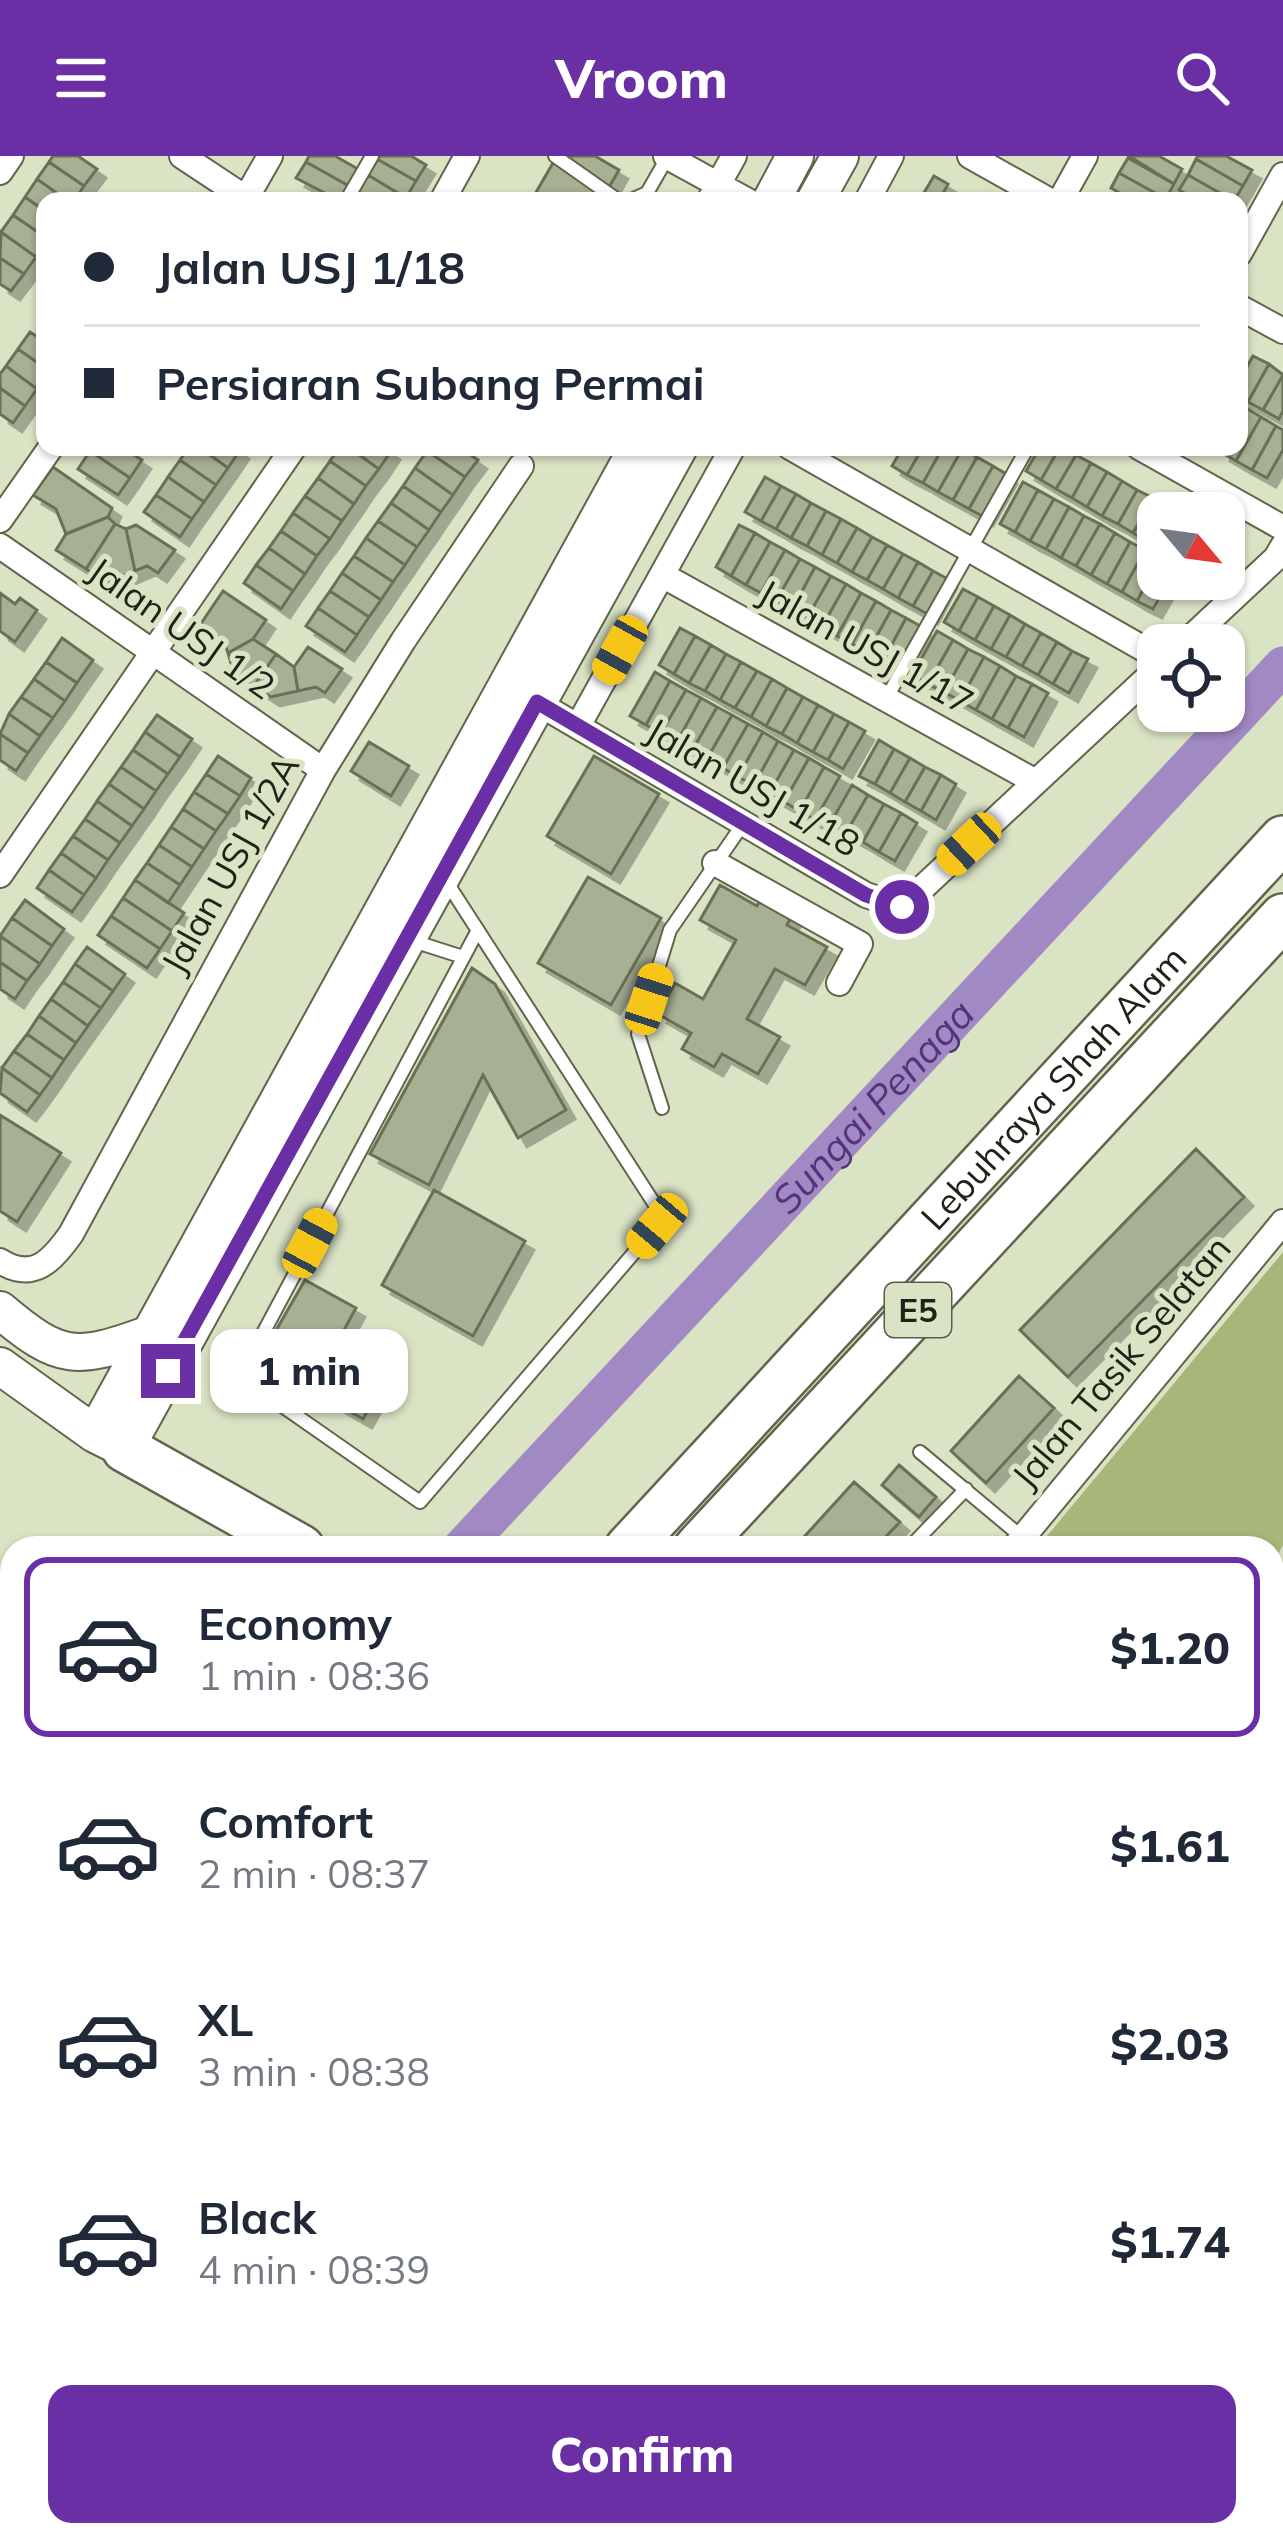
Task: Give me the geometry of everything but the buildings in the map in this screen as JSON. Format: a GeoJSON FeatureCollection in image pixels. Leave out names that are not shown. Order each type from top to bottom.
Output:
{"type":"FeatureCollection","features":[{"type":"Feature","properties":{"kind":"highway"},"geometry":{"type":"LineString","coordinates":[[1000,1149],[1133,973],[1283,802]]}},
{"type":"Feature","properties":{"kind":"highway","name":"Lebuhraya Shah Alam"},"geometry":{"type":"LineString","coordinates":[[639,1536],[1283,839]]}},
{"type":"Feature","properties":{"kind":"highway","name":"Lebuhraya Shah Alam"},"geometry":{"type":"LineString","coordinates":[[708,1536],[1283,917]]}},
{"type":"Feature","properties":{"kind":"highway"},"geometry":{"type":"LineString","coordinates":[[110,1441],[280,1536]]}},
{"type":"Feature","properties":{"kind":"main road"},"geometry":{"type":"LineString","coordinates":[[776,192],[795,156]]}},
{"type":"Feature","properties":{"kind":"main road"},"geometry":{"type":"LineString","coordinates":[[820,192],[840,156]]}},
{"type":"Feature","properties":{"kind":"main road"},"geometry":{"type":"LineString","coordinates":[[110,1441],[442,875],[634,456]]}},
{"type":"Feature","properties":{"kind":"main road"},"geometry":{"type":"LineString","coordinates":[[110,1441],[150,1334],[523,694],[673,456]]}},
{"type":"Feature","properties":{"kind":"main road"},"geometry":{"type":"LineString","coordinates":[[0,1310],[42,1345],[79,1352],[106,1350],[150,1334]]}},
{"type":"Feature","properties":{"kind":"main road"},"geometry":{"type":"LineString","coordinates":[[0,1366],[110,1441]]}},
{"type":"Feature","properties":{"kind":"street"},"geometry":{"type":"LineString","coordinates":[[0,172],[11,156]]}},
{"type":"Feature","properties":{"kind":"street"},"geometry":{"type":"LineString","coordinates":[[182,156],[236,192]]}},
{"type":"Feature","properties":{"kind":"street"},"geometry":{"type":"LineString","coordinates":[[252,192],[270,156]]}},
{"type":"Feature","properties":{"kind":"street"},"geometry":{"type":"LineString","coordinates":[[447,192],[467,156]]}},
{"type":"Feature","properties":{"kind":"street"},"geometry":{"type":"LineString","coordinates":[[715,192],[734,156]]}},
{"type":"Feature","properties":{"kind":"street"},"geometry":{"type":"LineString","coordinates":[[872,192],[891,156]]}},
{"type":"Feature","properties":{"kind":"street"},"geometry":{"type":"LineString","coordinates":[[970,156],[1034,192]]}},
{"type":"Feature","properties":{"kind":"street"},"geometry":{"type":"LineString","coordinates":[[1065,192],[1085,156]]}},
{"type":"Feature","properties":{"kind":"street"},"geometry":{"type":"LineString","coordinates":[[667,157],[713,192]]}},
{"type":"Feature","properties":{"kind":"street"},"geometry":{"type":"LineString","coordinates":[[1248,238],[1283,175]]}},
{"type":"Feature","properties":{"kind":"street"},"geometry":{"type":"LineString","coordinates":[[1248,312],[1283,332]]}},
{"type":"Feature","properties":{"kind":"street"},"geometry":{"type":"LineString","coordinates":[[0,520],[45,456]]}},
{"type":"Feature","properties":{"kind":"street"},"geometry":{"type":"LineString","coordinates":[[0,874],[288,456]]}},
{"type":"Feature","properties":{"kind":"street"},"geometry":{"type":"LineString","coordinates":[[578,726],[728,456]]}},
{"type":"Feature","properties":{"kind":"street"},"geometry":{"type":"LineString","coordinates":[[806,456],[1137,645]]}},
{"type":"Feature","properties":{"kind":"street"},"geometry":{"type":"LineString","coordinates":[[1155,456],[1283,527]]}},
{"type":"Feature","properties":{"kind":"street","name":"Jalan USJ 1/2A"},"geometry":{"type":"LineString","coordinates":[[0,1261],[23,1271],[39,1269],[53,1260],[71,1234],[322,770],[521,466]]}},
{"type":"Feature","properties":{"kind":"street","name":"Jalan USJ 1/2"},"geometry":{"type":"LineString","coordinates":[[0,546],[322,770]]}},
{"type":"Feature","properties":{"kind":"street"},"geometry":{"type":"LineString","coordinates":[[1205,624],[1283,546]]}},
{"type":"Feature","properties":{"kind":"street","name":"Jalan USJ 1/17"},"geometry":{"type":"LineString","coordinates":[[662,575],[1036,782]]}},
{"type":"Feature","properties":{"kind":"street"},"geometry":{"type":"LineString","coordinates":[[1036,782],[1137,688]]}},
{"type":"Feature","properties":{"kind":"street","name":"Jalan USJ 1/18"},"geometry":{"type":"LineString","coordinates":[[523,694],[866,895],[902,907],[1036,782]]}},
{"type":"Feature","properties":{"kind":"street"},"geometry":{"type":"LineString","coordinates":[[716,863],[860,944],[839,983]]}},
{"type":"Feature","properties":{"kind":"street","name":"Jalan Tasik Selatan"},"geometry":{"type":"LineString","coordinates":[[1024,1536],[1283,1222]]}},
{"type":"Feature","properties":{"kind":"lane"},"geometry":{"type":"LineString","coordinates":[[351,192],[372,156]]}},
{"type":"Feature","properties":{"kind":"lane"},"geometry":{"type":"LineString","coordinates":[[555,156],[606,192]]}},
{"type":"Feature","properties":{"kind":"lane"},"geometry":{"type":"LineString","coordinates":[[647,192],[667,157]]}},
{"type":"Feature","properties":{"kind":"lane"},"geometry":{"type":"LineString","coordinates":[[886,699],[1023,456]]}},
{"type":"Feature","properties":{"kind":"lane"},"geometry":{"type":"LineString","coordinates":[[662,1108],[638,1034],[670,931],[743,824]]}},
{"type":"Feature","properties":{"kind":"lane"},"geometry":{"type":"LineString","coordinates":[[442,875],[478,930],[659,1211],[659,1218],[584,1313],[420,1502],[248,1382],[244,1369],[478,930]]}},
{"type":"Feature","properties":{"kind":"lane"},"geometry":{"type":"LineString","coordinates":[[406,939],[463,957]]}},
{"type":"Feature","properties":{"kind":"lane"},"geometry":{"type":"LineString","coordinates":[[920,1451],[1011,1536]]}},
{"type":"Feature","properties":{"kind":"lane"},"geometry":{"type":"LineString","coordinates":[[921,1536],[966,1489]]}},
{"type":"Feature","properties":{"kind":"green space"},"geometry":{"type":"Polygon","coordinates":[[[1283,1252],[1283,1536],[1047,1536],[1283,1252]]]}},
{"type":"Feature","properties":{"kind":"waterway","name":"Sungai Penaga"},"geometry":{"type":"LineString","coordinates":[[473,1536],[1283,666]]}},
{"type":"Feature","properties":{"kind":"route"},"geometry":{"type":"LineString","coordinates":[[168,1371],[537,702],[866,895],[902,907]]}}]}
